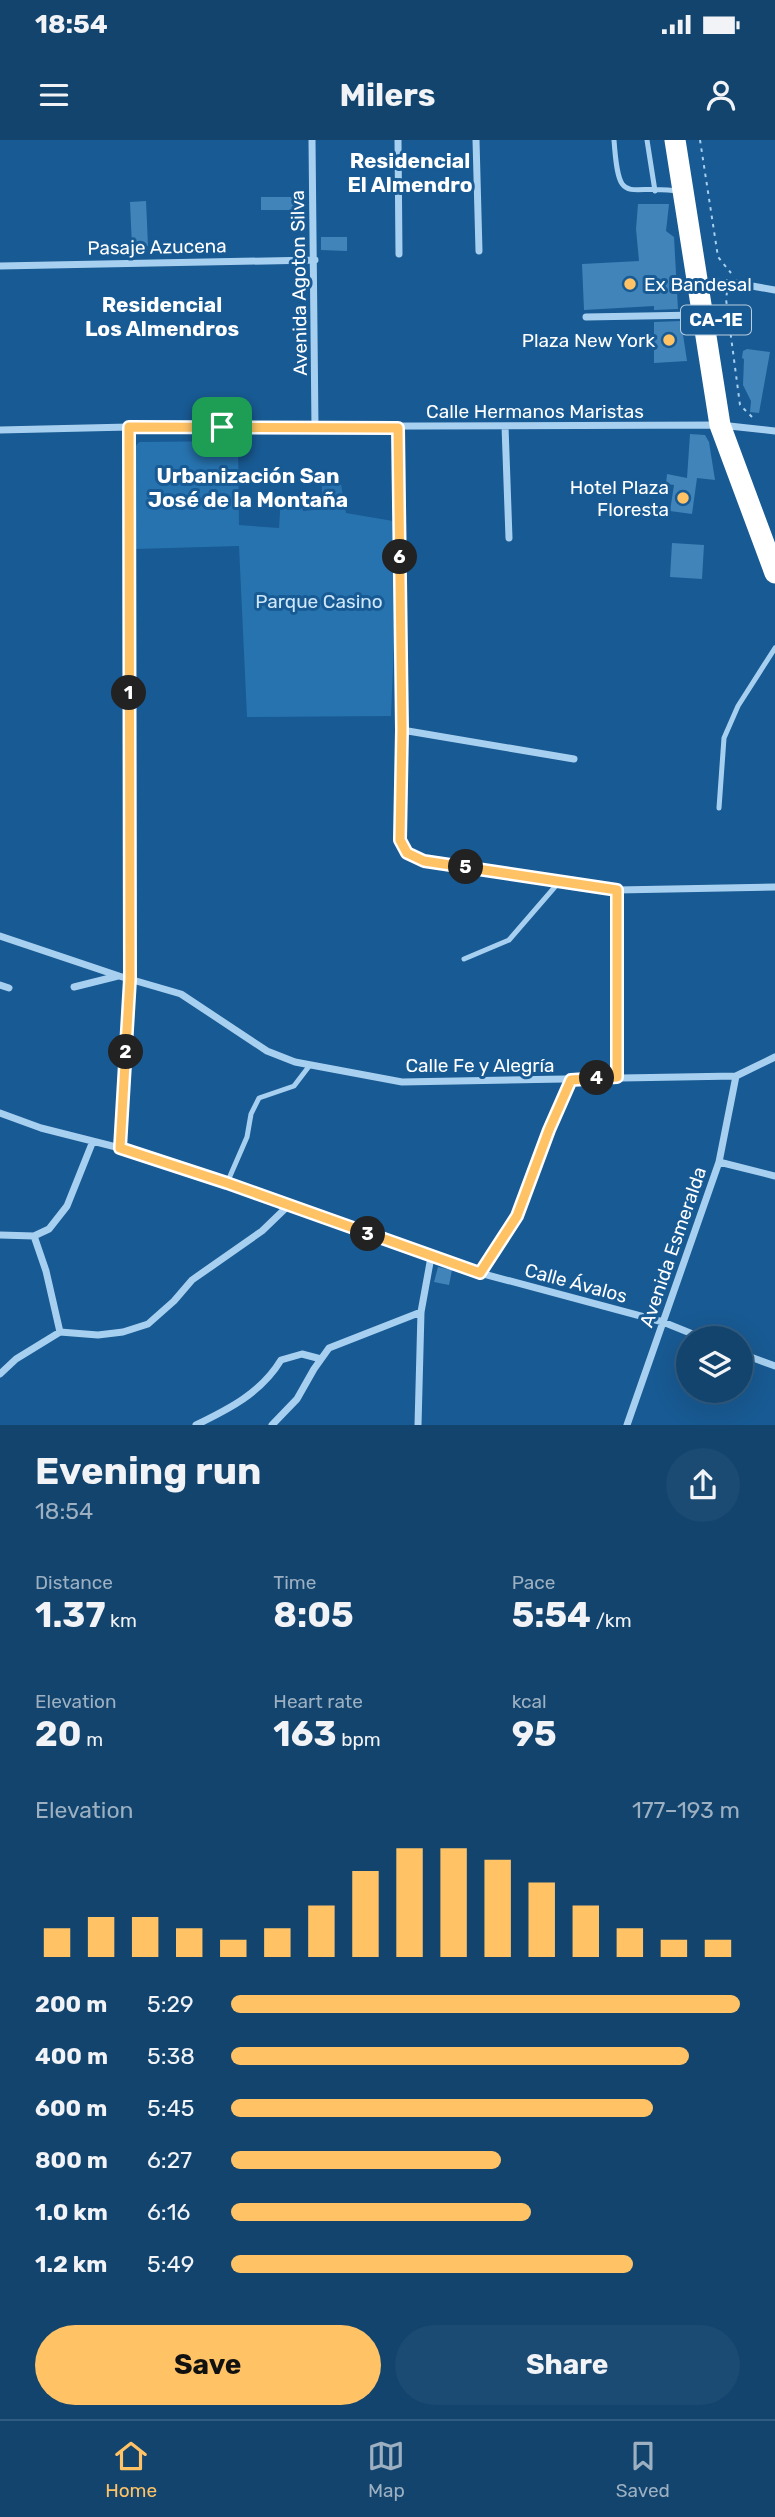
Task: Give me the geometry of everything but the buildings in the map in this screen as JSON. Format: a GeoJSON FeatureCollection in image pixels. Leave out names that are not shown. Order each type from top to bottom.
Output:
{"type":"FeatureCollection","features":[{"type":"Feature","properties":{"kind":"highway","name":"CA-1E"},"geometry":{"type":"LineString","coordinates":[[675,140],[703,315],[735,427]]}},
{"type":"Feature","properties":{"kind":"highway","name":"CA-1E"},"geometry":{"type":"LineString","coordinates":[[687,140],[720,283],[737,470],[775,573]]}},
{"type":"Feature","properties":{"kind":"street","name":"Avenida Agoton Silva"},"geometry":{"type":"LineString","coordinates":[[312,140],[316,427]]}},
{"type":"Feature","properties":{"kind":"street"},"geometry":{"type":"LineString","coordinates":[[398,140],[400,254]]}},
{"type":"Feature","properties":{"kind":"street"},"geometry":{"type":"LineString","coordinates":[[476,140],[479,251]]}},
{"type":"Feature","properties":{"kind":"street","name":"Pasaje Azucena"},"geometry":{"type":"LineString","coordinates":[[0,266],[315,260]]}},
{"type":"Feature","properties":{"kind":"street"},"geometry":{"type":"LineString","coordinates":[[720,283],[775,290]]}},
{"type":"Feature","properties":{"kind":"street"},"geometry":{"type":"LineString","coordinates":[[586,317],[703,315]]}},
{"type":"Feature","properties":{"kind":"street"},"geometry":{"type":"LineString","coordinates":[[505,426],[509,538]]}},
{"type":"Feature","properties":{"kind":"street","name":"Calle Hermanos Maristas"},"geometry":{"type":"LineString","coordinates":[[0,430],[505,426],[735,427],[775,431]]}},
{"type":"Feature","properties":{"kind":"street"},"geometry":{"type":"LineString","coordinates":[[120,1148],[130,979],[129,427]]}},
{"type":"Feature","properties":{"kind":"street"},"geometry":{"type":"LineString","coordinates":[[398,428],[402,730],[400,840],[407,853],[424,861],[617,890],[775,887]]}},
{"type":"Feature","properties":{"kind":"street"},"geometry":{"type":"LineString","coordinates":[[402,730],[574,760]]}},
{"type":"Feature","properties":{"kind":"street"},"geometry":{"type":"LineString","coordinates":[[617,890],[617,1077]]}},
{"type":"Feature","properties":{"kind":"street","name":"Calle Fe y Alegría"},"geometry":{"type":"LineString","coordinates":[[0,936],[181,994],[267,1051],[295,1062],[402,1082],[736,1076],[775,1057]]}},
{"type":"Feature","properties":{"kind":"street"},"geometry":{"type":"LineString","coordinates":[[74,987],[119,976]]}},
{"type":"Feature","properties":{"kind":"street"},"geometry":{"type":"LineString","coordinates":[[0,985],[9,988]]}},
{"type":"Feature","properties":{"kind":"street","name":"Avenida Esmeralda"},"geometry":{"type":"LineString","coordinates":[[627,1425],[719,1162],[736,1076]]}},
{"type":"Feature","properties":{"kind":"street"},"geometry":{"type":"LineString","coordinates":[[480,1273],[517,1216],[571,1080]]}},
{"type":"Feature","properties":{"kind":"street","name":"Calle Ávalos"},"geometry":{"type":"LineString","coordinates":[[0,1113],[41,1128],[120,1148],[227,1183],[480,1273],[676,1327]]}},
{"type":"Feature","properties":{"kind":"street"},"geometry":{"type":"LineString","coordinates":[[0,1235],[34,1236],[49,1230],[67,1206],[93,1142]]}},
{"type":"Feature","properties":{"kind":"street"},"geometry":{"type":"LineString","coordinates":[[719,1162],[775,1176]]}},
{"type":"Feature","properties":{"kind":"street"},"geometry":{"type":"LineString","coordinates":[[0,1374],[16,1359],[60,1332],[98,1335],[123,1332],[148,1324],[174,1301],[192,1280],[262,1231],[289,1205]]}},
{"type":"Feature","properties":{"kind":"street"},"geometry":{"type":"LineString","coordinates":[[34,1236],[60,1332]]}},
{"type":"Feature","properties":{"kind":"street"},"geometry":{"type":"LineString","coordinates":[[418,1425],[421,1312],[431,1257]]}},
{"type":"Feature","properties":{"kind":"street"},"geometry":{"type":"LineString","coordinates":[[272,1425],[297,1399],[329,1348],[421,1312]]}},
{"type":"Feature","properties":{"kind":"street"},"geometry":{"type":"LineString","coordinates":[[196,1425],[239,1403],[258,1389],[273,1374],[281,1360],[302,1354],[321,1359]]}},
{"type":"Feature","properties":{"kind":"street"},"geometry":{"type":"LineString","coordinates":[[753,1358],[775,1367]]}},
{"type":"Feature","properties":{"kind":"lane"},"geometry":{"type":"LineString","coordinates":[[614,140],[618,179],[625,189],[684,193]]}},
{"type":"Feature","properties":{"kind":"lane"},"geometry":{"type":"LineString","coordinates":[[647,140],[655,191]]}},
{"type":"Feature","properties":{"kind":"lane"},"geometry":{"type":"LineString","coordinates":[[719,808],[724,738],[738,706],[775,648]]}},
{"type":"Feature","properties":{"kind":"lane"},"geometry":{"type":"LineString","coordinates":[[464,959],[509,940],[560,881]]}},
{"type":"Feature","properties":{"kind":"lane"},"geometry":{"type":"LineString","coordinates":[[227,1183],[247,1137],[251,1114],[259,1098],[294,1086],[310,1065]]}},
{"type":"Feature","properties":{"kind":"path"},"geometry":{"type":"LineString","coordinates":[[700,140],[718,257],[731,271],[720,283],[726,299],[740,405],[752,417],[735,427]]}},
{"type":"Feature","properties":{"kind":"green space","name":"Parque Casino"},"geometry":{"type":"Polygon","coordinates":[[[238,441],[239,525],[279,528],[281,496],[300,495],[303,511],[322,509],[322,484],[341,484],[346,513],[399,522],[391,716],[247,717],[239,546],[135,549],[135,447],[139,442],[238,441]]]}},
{"type":"Feature","properties":{"kind":"place","name":"Ex Bandesal"},"geometry":{"type":"Point","coordinates":[630,284]}},
{"type":"Feature","properties":{"kind":"place","name":"Plaza New York"},"geometry":{"type":"Point","coordinates":[669,340]}},
{"type":"Feature","properties":{"kind":"place","name":"Hotel Plaza Floresta"},"geometry":{"type":"Point","coordinates":[683,498]}},
{"type":"Feature","properties":{"kind":"district","name":"Residencial El Almendro"},"geometry":{"type":"Point","coordinates":[410,172]}},
{"type":"Feature","properties":{"kind":"district","name":"Residencial Los Almendros"},"geometry":{"type":"Point","coordinates":[162,316]}},
{"type":"Feature","properties":{"kind":"district","name":"Urbanización San José de la Montaña"},"geometry":{"type":"Point","coordinates":[248,487]}},
{"type":"Feature","properties":{"kind":"route"},"geometry":{"type":"LineString","coordinates":[[129,427],[222,427],[398,428],[402,730],[400,840],[407,853],[424,861],[617,890],[617,1077],[571,1080],[517,1216],[480,1273],[120,1148],[130,979],[129,427]]}}]}
